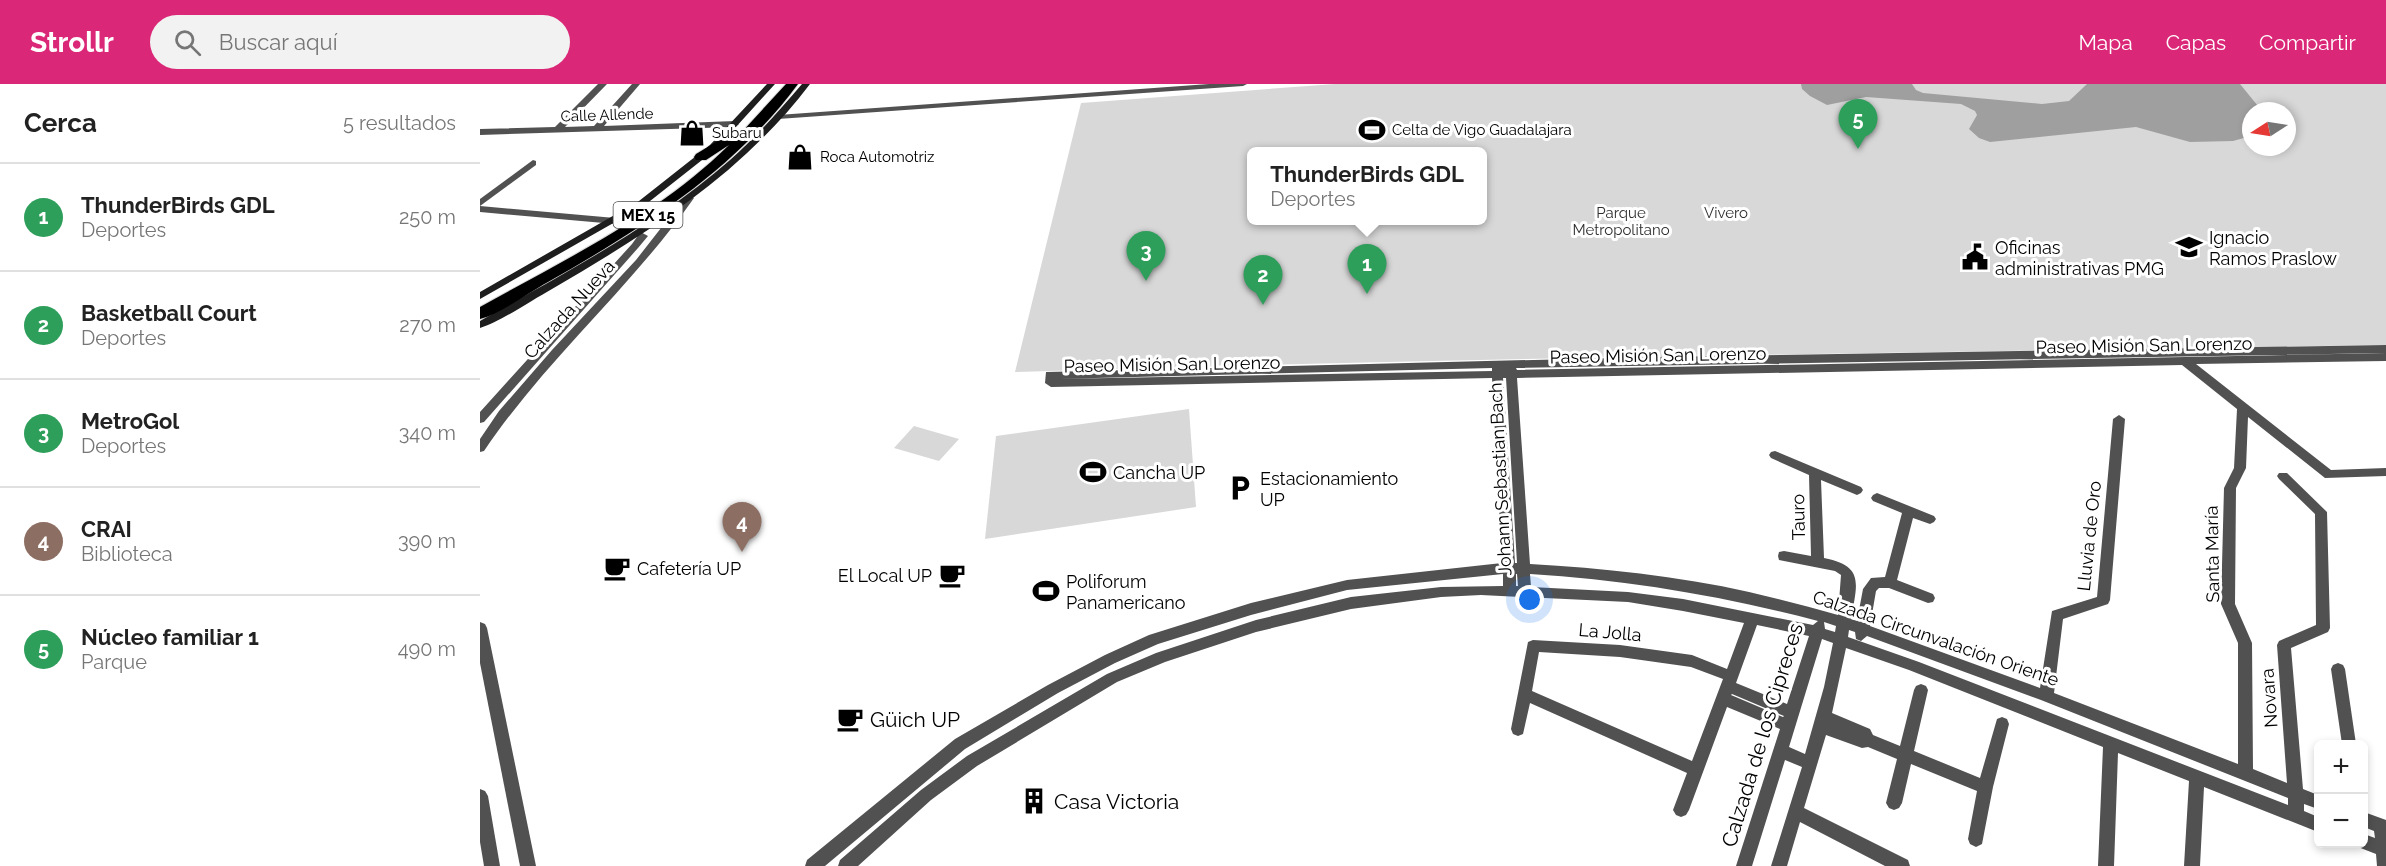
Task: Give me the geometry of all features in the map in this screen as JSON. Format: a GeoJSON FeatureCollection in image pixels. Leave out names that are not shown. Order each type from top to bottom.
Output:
{"type":"FeatureCollection","features":[{"type":"Feature","properties":{"kind":"highway","name":"MEX 15"},"geometry":{"type":"LineString","coordinates":[[480,307],[599,240],[663,199],[717,155],[738,128],[783,84]]}},
{"type":"Feature","properties":{"kind":"highway","name":"MEX 15"},"geometry":{"type":"LineString","coordinates":[[480,314],[612,240],[652,213],[719,162],[772,116],[792,84]]}},
{"type":"Feature","properties":{"kind":"highway"},"geometry":{"type":"LineString","coordinates":[[772,116],[802,84]]}},
{"type":"Feature","properties":{"kind":"highway"},"geometry":{"type":"LineString","coordinates":[[701,157],[738,128]]}},
{"type":"Feature","properties":{"kind":"highway"},"geometry":{"type":"LineString","coordinates":[[623,242],[652,213]]}},
{"type":"Feature","properties":{"kind":"street"},"geometry":{"type":"LineString","coordinates":[[557,130],[603,84]]}},
{"type":"Feature","properties":{"kind":"street"},"geometry":{"type":"LineString","coordinates":[[596,129],[636,84]]}},
{"type":"Feature","properties":{"kind":"street"},"geometry":{"type":"LineString","coordinates":[[738,128],[771,84]]}},
{"type":"Feature","properties":{"kind":"street"},"geometry":{"type":"LineString","coordinates":[[480,325],[623,242],[689,198],[722,172],[772,116],[806,84]]}},
{"type":"Feature","properties":{"kind":"street"},"geometry":{"type":"LineString","coordinates":[[1091,95],[1093,84]]}},
{"type":"Feature","properties":{"kind":"street"},"geometry":{"type":"LineString","coordinates":[[772,116],[1243,84]]}},
{"type":"Feature","properties":{"kind":"street","name":"Calle Allende"},"geometry":{"type":"LineString","coordinates":[[480,132],[738,128]]}},
{"type":"Feature","properties":{"kind":"street"},"geometry":{"type":"LineString","coordinates":[[480,296],[615,221],[701,157]]}},
{"type":"Feature","properties":{"kind":"street"},"geometry":{"type":"LineString","coordinates":[[480,203],[533,163]]}},
{"type":"Feature","properties":{"kind":"street","name":"Calzada Nueva"},"geometry":{"type":"LineString","coordinates":[[480,448],[494,427],[652,246],[689,198]]}},
{"type":"Feature","properties":{"kind":"street"},"geometry":{"type":"LineString","coordinates":[[480,209],[615,221]]}},
{"type":"Feature","properties":{"kind":"street"},"geometry":{"type":"LineString","coordinates":[[480,419],[642,238],[642,235],[637,233]]}},
{"type":"Feature","properties":{"kind":"street"},"geometry":{"type":"LineString","coordinates":[[584,303],[600,304]]}},
{"type":"Feature","properties":{"kind":"street","name":"Paseo Misión San Lorenzo"},"geometry":{"type":"LineString","coordinates":[[2386,349],[1652,361],[1504,370],[1051,383],[1050,375],[1504,370],[2386,357]]}},
{"type":"Feature","properties":{"kind":"street"},"geometry":{"type":"LineString","coordinates":[[2183,360],[2329,475],[2381,472],[2386,481]]}},
{"type":"Feature","properties":{"kind":"street","name":"Johann Sebastian Bach"},"geometry":{"type":"LineString","coordinates":[[1504,370],[1517,591]]}},
{"type":"Feature","properties":{"kind":"street","name":"Santa María"},"geometry":{"type":"LineString","coordinates":[[2242,407],[2240,468],[2230,488],[2228,604],[2245,644],[2245,772]]}},
{"type":"Feature","properties":{"kind":"street","name":"Lluvia de Oro"},"geometry":{"type":"LineString","coordinates":[[2046,696],[2057,615],[2103,600],[2119,419]]}},
{"type":"Feature","properties":{"kind":"street"},"geometry":{"type":"LineString","coordinates":[[480,429],[494,427]]}},
{"type":"Feature","properties":{"kind":"street","name":"Tauro"},"geometry":{"type":"LineString","coordinates":[[1775,454],[1857,490]]}},
{"type":"Feature","properties":{"kind":"street","name":"Tauro"},"geometry":{"type":"LineString","coordinates":[[1815,471],[1818,562]]}},
{"type":"Feature","properties":{"kind":"street","name":"Novara"},"geometry":{"type":"LineString","coordinates":[[2283,476],[2321,512],[2323,628],[2284,645],[2297,816]]}},
{"type":"Feature","properties":{"kind":"street"},"geometry":{"type":"LineString","coordinates":[[1877,498],[1930,519]]}},
{"type":"Feature","properties":{"kind":"street"},"geometry":{"type":"LineString","coordinates":[[1890,583],[1909,510]]}},
{"type":"Feature","properties":{"kind":"street","name":"Tauro"},"geometry":{"type":"LineString","coordinates":[[1784,556],[1838,566],[1846,570],[1849,577],[1844,622]]}},
{"type":"Feature","properties":{"kind":"street","name":"Calzada Circunvalación Oriente"},"geometry":{"type":"LineString","coordinates":[[813,866],[960,744],[1053,689],[1154,639],[1278,602],[1324,591],[1390,579],[1516,568],[1566,571],[1674,584],[1747,597],[1844,622],[2046,696],[2314,800]]}},
{"type":"Feature","properties":{"kind":"street"},"geometry":{"type":"LineString","coordinates":[[1859,645],[1870,589],[1876,582],[1890,583],[1928,598]]}},
{"type":"Feature","properties":{"kind":"street"},"geometry":{"type":"LineString","coordinates":[[1324,591],[1332,608]]}},
{"type":"Feature","properties":{"kind":"street","name":"Calzada Circunvalación Oriente"},"geometry":{"type":"LineString","coordinates":[[846,866],[926,795],[972,761],[1127,671],[1161,657],[1284,620],[1332,608],[1393,597],[1441,592],[1517,591],[1628,597],[1683,605],[1818,632],[1914,666],[2314,822]]}},
{"type":"Feature","properties":{"kind":"street"},"geometry":{"type":"LineString","coordinates":[[1278,602],[1284,620]]}},
{"type":"Feature","properties":{"kind":"street","name":"Calzada de los Cipreces"},"geometry":{"type":"LineString","coordinates":[[1744,866],[1818,632],[1821,616]]}},
{"type":"Feature","properties":{"kind":"street"},"geometry":{"type":"LineString","coordinates":[[1681,810],[1753,618]]}},
{"type":"Feature","properties":{"kind":"street"},"geometry":{"type":"LineString","coordinates":[[1779,866],[1822,721],[1843,639],[1844,622]]}},
{"type":"Feature","properties":{"kind":"street"},"geometry":{"type":"LineString","coordinates":[[1195,626],[1200,645]]}},
{"type":"Feature","properties":{"kind":"street"},"geometry":{"type":"LineString","coordinates":[[480,628],[528,866]]}},
{"type":"Feature","properties":{"kind":"street","name":"La Jolla"},"geometry":{"type":"LineString","coordinates":[[1518,729],[1533,646],[1620,651],[1682,660],[1726,687],[1791,719]]}},
{"type":"Feature","properties":{"kind":"street"},"geometry":{"type":"LineString","coordinates":[[1914,666],[1916,648]]}},
{"type":"Feature","properties":{"kind":"street"},"geometry":{"type":"LineString","coordinates":[[1119,655],[1127,671]]}},
{"type":"Feature","properties":{"kind":"street"},"geometry":{"type":"LineString","coordinates":[[2338,669],[2348,740]]}},
{"type":"Feature","properties":{"kind":"street"},"geometry":{"type":"LineString","coordinates":[[1893,803],[1921,690]]}},
{"type":"Feature","properties":{"kind":"street"},"geometry":{"type":"LineString","coordinates":[[1524,694],[1696,770]]}},
{"type":"Feature","properties":{"kind":"street"},"geometry":{"type":"LineString","coordinates":[[1822,721],[1862,741],[1868,740],[1985,787]]}},
{"type":"Feature","properties":{"kind":"street"},"geometry":{"type":"LineString","coordinates":[[1976,839],[1985,787],[2002,724]]}},
{"type":"Feature","properties":{"kind":"street"},"geometry":{"type":"LineString","coordinates":[[2132,753],[2135,731]]}},
{"type":"Feature","properties":{"kind":"street"},"geometry":{"type":"LineString","coordinates":[[960,744],[972,761]]}},
{"type":"Feature","properties":{"kind":"street"},"geometry":{"type":"LineString","coordinates":[[2106,866],[2111,744]]}},
{"type":"Feature","properties":{"kind":"street"},"geometry":{"type":"LineString","coordinates":[[1781,751],[1809,763]]}},
{"type":"Feature","properties":{"kind":"street"},"geometry":{"type":"LineString","coordinates":[[2192,866],[2197,778]]}},
{"type":"Feature","properties":{"kind":"street"},"geometry":{"type":"LineString","coordinates":[[480,796],[492,866]]}},
{"type":"Feature","properties":{"kind":"street"},"geometry":{"type":"LineString","coordinates":[[1795,811],[1902,866]]}},
{"type":"Feature","properties":{"kind":"street"},"geometry":{"type":"LineString","coordinates":[[2368,822],[2384,828],[2385,855]]}},
{"type":"Feature","properties":{"kind":"street"},"geometry":{"type":"LineString","coordinates":[[2368,844],[2385,855]]}},
{"type":"Feature","properties":{"kind":"green space","name":"Parque Metropolitano"},"geometry":{"type":"Polygon","coordinates":[[[1335,84],[2386,84],[2386,345],[1015,372],[1081,103],[1335,84]]]}},
{"type":"Feature","properties":{"kind":"green space","name":"Cancha UP"},"geometry":{"type":"Polygon","coordinates":[[[1189,409],[1196,507],[985,539],[996,436],[1189,409]]]}},
{"type":"Feature","properties":{"kind":"green space"},"geometry":{"type":"Polygon","coordinates":[[[914,426],[959,439],[939,461],[894,448],[914,426]]]}},
{"type":"Feature","properties":{"kind":"shaded area"},"geometry":{"type":"Polygon","coordinates":[[[1801,84],[1912,84],[1916,90],[1923,93],[2042,104],[2069,101],[2087,84],[2240,84],[2255,102],[2242,102],[2242,138],[2233,141],[2190,142],[2136,127],[1990,142],[1979,138],[1969,129],[1977,115],[1975,111],[1961,104],[1866,97],[1827,105],[1802,89],[1801,84]]]}},
{"type":"Feature","properties":{"kind":"place","name":"Celta de Vigo Guadalajara"},"geometry":{"type":"Point","coordinates":[1372,130]}},
{"type":"Feature","properties":{"kind":"place","name":"Subaru"},"geometry":{"type":"Point","coordinates":[692,133]}},
{"type":"Feature","properties":{"kind":"place","name":"Núcleo familiar 1"},"geometry":{"type":"Point","coordinates":[1858,149]}},
{"type":"Feature","properties":{"kind":"place","name":"Roca Automotriz"},"geometry":{"type":"Point","coordinates":[800,157]}},
{"type":"Feature","properties":{"kind":"place","name":"Ignacio Ramos Praslow"},"geometry":{"type":"Point","coordinates":[2189,247]}},
{"type":"Feature","properties":{"kind":"place","name":"Oficinas administrativas PMG"},"geometry":{"type":"Point","coordinates":[1975,257]}},
{"type":"Feature","properties":{"kind":"place","name":"MetroGol"},"geometry":{"type":"Point","coordinates":[1146,281]}},
{"type":"Feature","properties":{"kind":"place","name":"ThunderBirds GDL"},"geometry":{"type":"Point","coordinates":[1367,294]}},
{"type":"Feature","properties":{"kind":"place","name":"Basketball Court"},"geometry":{"type":"Point","coordinates":[1263,305]}},
{"type":"Feature","properties":{"kind":"place","name":"Cancha UP"},"geometry":{"type":"Point","coordinates":[1093,472]}},
{"type":"Feature","properties":{"kind":"place","name":"Estacionamiento UP"},"geometry":{"type":"Point","coordinates":[1240,488]}},
{"type":"Feature","properties":{"kind":"place","name":"CRAI"},"geometry":{"type":"Point","coordinates":[742,552]}},
{"type":"Feature","properties":{"kind":"place","name":"Cafetería UP"},"geometry":{"type":"Point","coordinates":[617,568]}},
{"type":"Feature","properties":{"kind":"place","name":"El Local UP"},"geometry":{"type":"Point","coordinates":[952,575]}},
{"type":"Feature","properties":{"kind":"place","name":"Poliforum Panamericano"},"geometry":{"type":"Point","coordinates":[1046,591]}},
{"type":"Feature","properties":{"kind":"place","name":"Güich UP"},"geometry":{"type":"Point","coordinates":[850,719]}},
{"type":"Feature","properties":{"kind":"place","name":"Casa Victoria"},"geometry":{"type":"Point","coordinates":[1034,801]}},
{"type":"Feature","properties":{"kind":"park label","name":"Vivero"},"geometry":{"type":"Point","coordinates":[1726,213]}}]}
